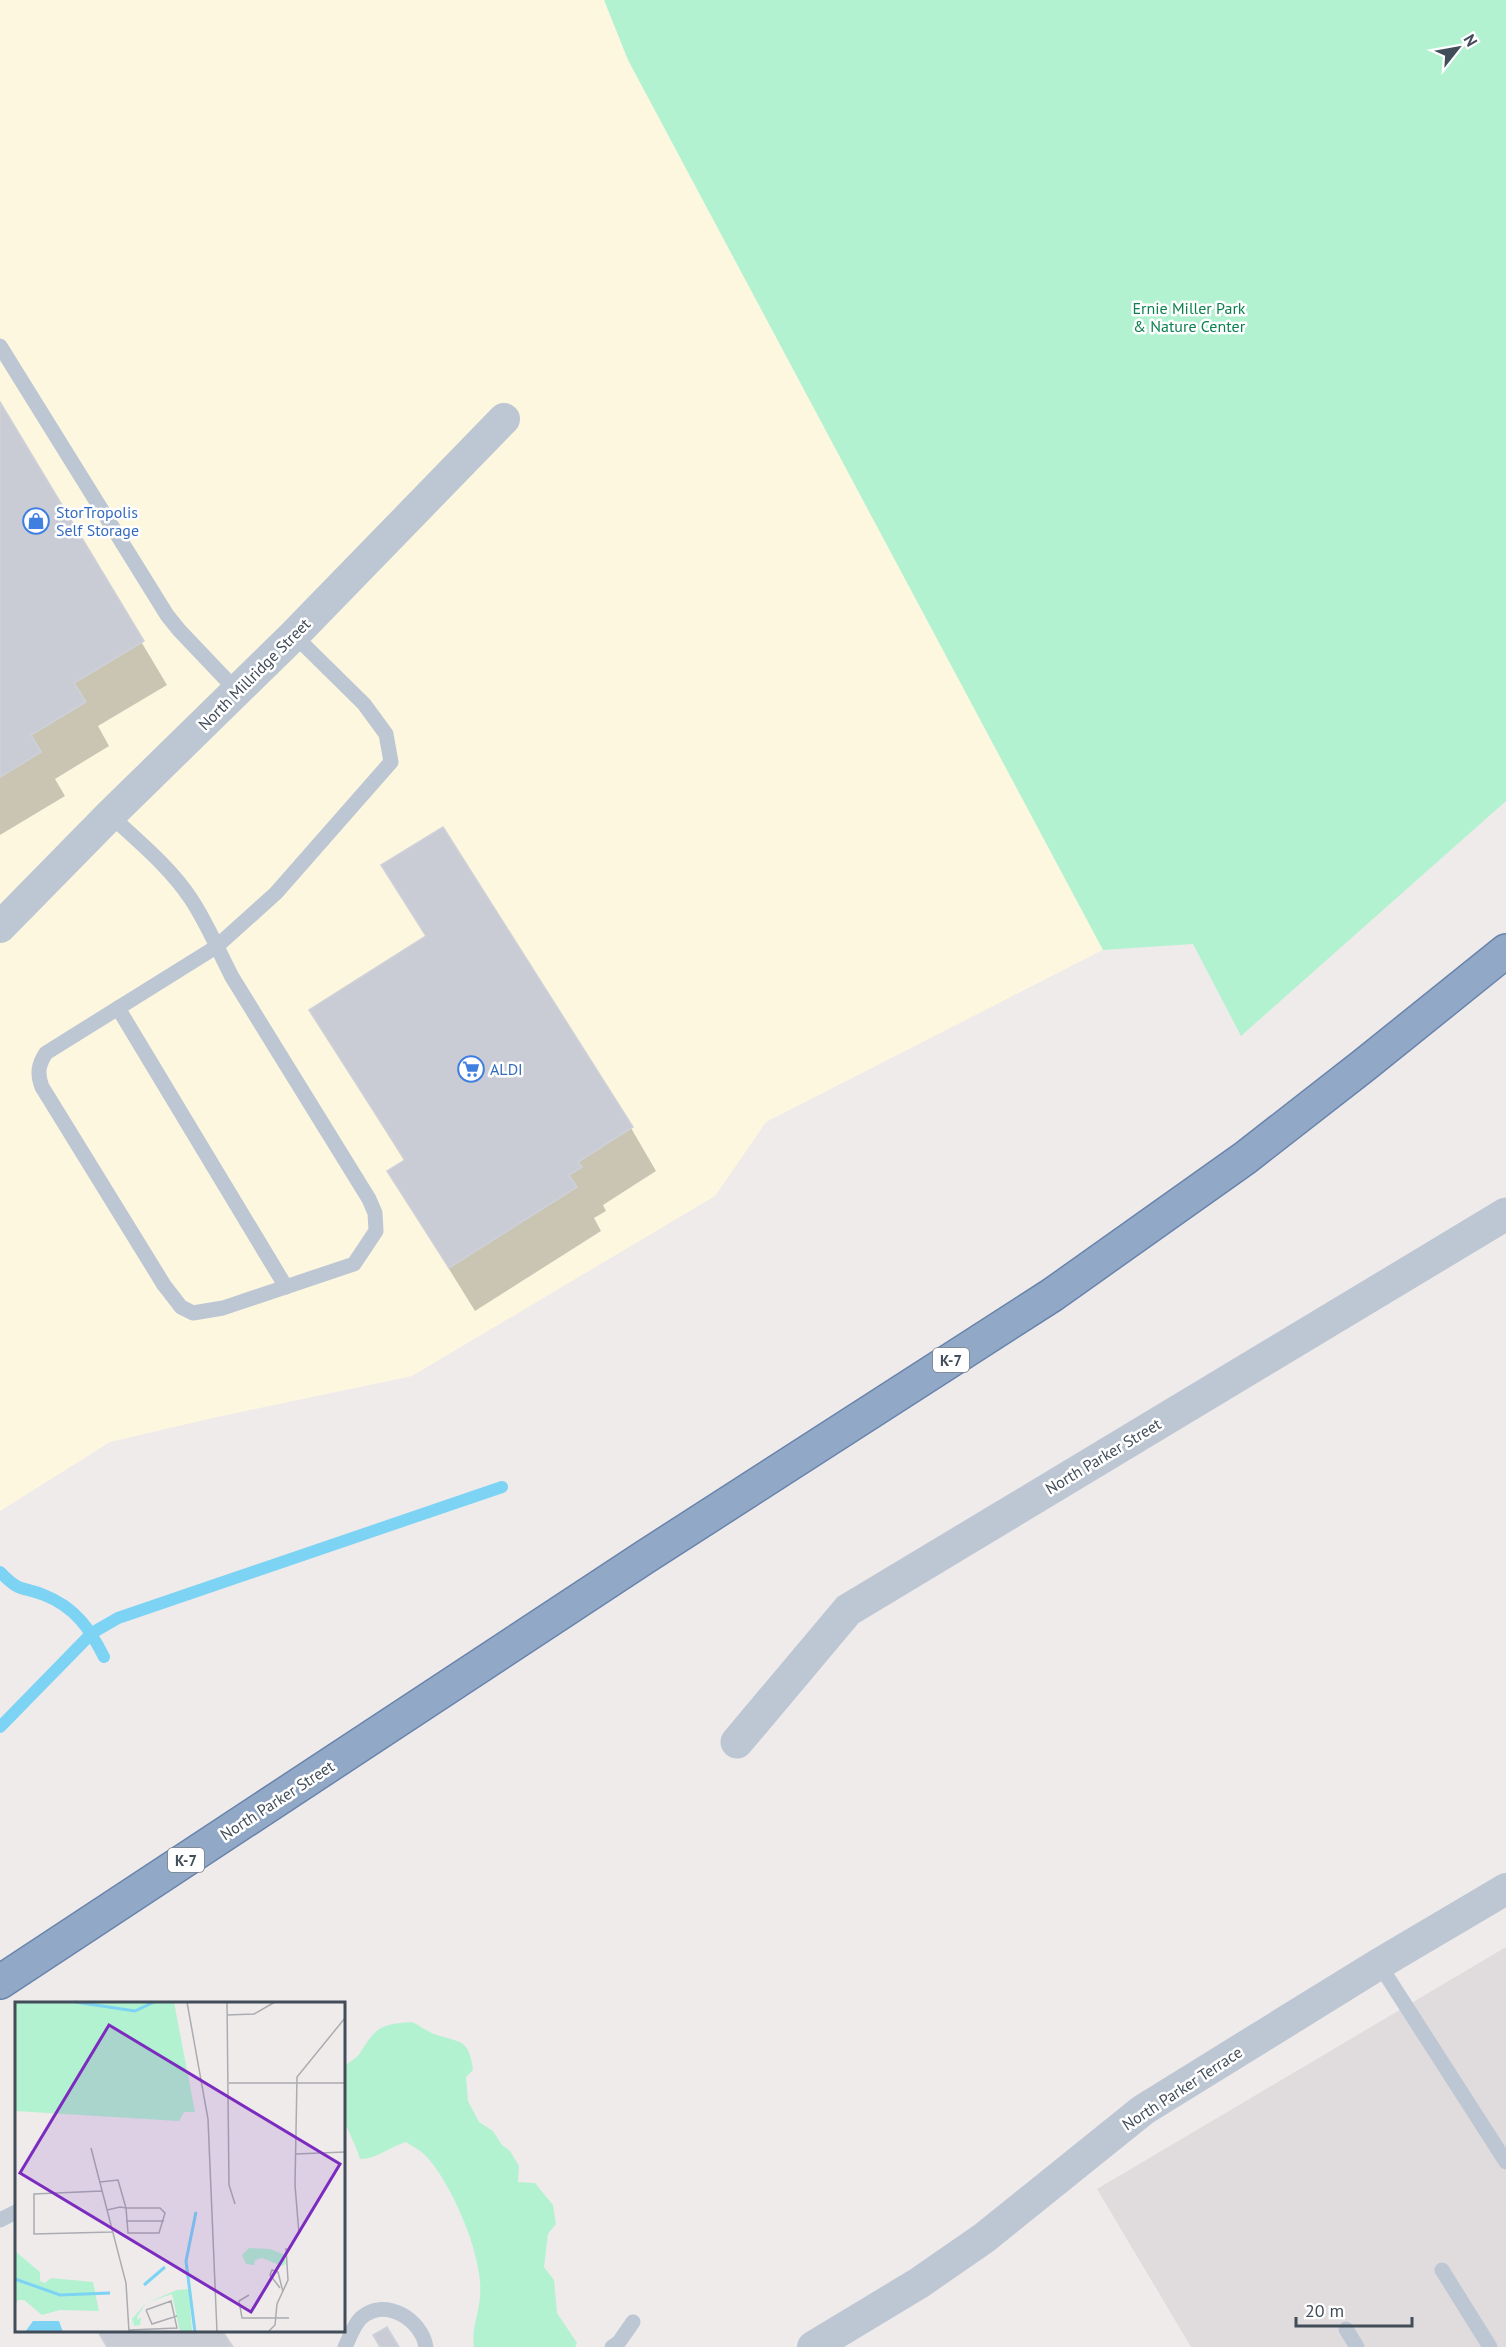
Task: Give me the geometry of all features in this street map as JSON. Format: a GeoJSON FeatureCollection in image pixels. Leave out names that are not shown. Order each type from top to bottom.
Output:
{"type":"FeatureCollection","features":[{"type":"Feature","properties":{"kind":"highway","name":"North Parker Street"},"geometry":{"type":"LineString","coordinates":[[0,1982],[645,1557],[1052,1295],[1245,1158],[1506,951]]}},
{"type":"Feature","properties":{"kind":"street","name":"North Millridge Street"},"geometry":{"type":"LineString","coordinates":[[0,927],[110,815],[294,635],[504,419]]}},
{"type":"Feature","properties":{"kind":"street","name":"North Parker Street"},"geometry":{"type":"LineString","coordinates":[[737,1742],[848,1610],[1506,1214]]}},
{"type":"Feature","properties":{"kind":"street","name":"North Parker Terrace"},"geometry":{"type":"LineString","coordinates":[[813,2347],[919,2283],[984,2238],[1143,2110],[1379,1964],[1506,1889]]}},
{"type":"Feature","properties":{"kind":"lane"},"geometry":{"type":"LineString","coordinates":[[0,346],[167,615],[178,630],[237,691]]}},
{"type":"Feature","properties":{"kind":"lane"},"geometry":{"type":"LineString","coordinates":[[110,815],[161,862],[191,898],[216,947],[232,977],[369,1199],[375,1213],[376,1231],[354,1264],[223,1308],[193,1313],[181,1307],[164,1285],[42,1087],[39,1078],[39,1063],[46,1053],[216,947],[276,893],[391,762],[386,734],[364,704],[294,635]]}},
{"type":"Feature","properties":{"kind":"lane"},"geometry":{"type":"LineString","coordinates":[[118,1008],[286,1287]]}},
{"type":"Feature","properties":{"kind":"lane"},"geometry":{"type":"LineString","coordinates":[[1379,1964],[1506,2162]]}},
{"type":"Feature","properties":{"kind":"lane"},"geometry":{"type":"LineString","coordinates":[[0,2220],[15,2212]]}},
{"type":"Feature","properties":{"kind":"lane"},"geometry":{"type":"LineString","coordinates":[[1442,2270],[1490,2347]]}},
{"type":"Feature","properties":{"kind":"lane"},"geometry":{"type":"LineString","coordinates":[[345,2347],[361,2318],[375,2311],[391,2309],[408,2318],[424,2338],[426,2347]]}},
{"type":"Feature","properties":{"kind":"lane"},"geometry":{"type":"LineString","coordinates":[[612,2347],[619,2342],[633,2322]]}},
{"type":"Feature","properties":{"kind":"lane"},"geometry":{"type":"LineString","coordinates":[[1346,2329],[1357,2347]]}},
{"type":"Feature","properties":{"kind":"shaded area"},"geometry":{"type":"Polygon","coordinates":[[[0,0],[633,0],[1175,913],[766,1122],[715,1196],[412,1376],[110,1442],[0,1511],[0,0]]]}},
{"type":"Feature","properties":{"kind":"shaded area"},"geometry":{"type":"Polygon","coordinates":[[[1506,1947],[1506,2347],[1191,2347],[1097,2189],[1506,1947]]]}},
{"type":"Feature","properties":{"kind":"green space","name":"Ernie Miller Park & Nature Center"},"geometry":{"type":"Polygon","coordinates":[[[604,0],[1506,0],[1506,801],[1241,1036],[1193,944],[1103,950],[628,60],[604,0]]]}},
{"type":"Feature","properties":{"kind":"green space"},"geometry":{"type":"Polygon","coordinates":[[[412,2022],[431,2033],[461,2043],[469,2052],[473,2070],[466,2077],[468,2101],[479,2122],[493,2131],[502,2145],[510,2151],[519,2166],[518,2182],[535,2183],[553,2205],[556,2224],[548,2234],[544,2267],[554,2280],[557,2313],[577,2343],[575,2347],[474,2347],[480,2296],[477,2262],[464,2222],[446,2184],[425,2155],[406,2142],[372,2157],[360,2159],[345,2122],[345,2067],[358,2055],[375,2032],[393,2024],[412,2022]]]}},
{"type":"Feature","properties":{"kind":"building","name":"StorTropolis Self Storage"},"geometry":{"type":"Polygon","coordinates":[[[0,402],[144,641],[74,683],[86,702],[31,735],[41,752],[0,777],[0,402]]]}},
{"type":"Feature","properties":{"kind":"building","name":"ALDI"},"geometry":{"type":"Polygon","coordinates":[[[443,827],[633,1127],[578,1162],[582,1167],[569,1175],[577,1187],[449,1268],[387,1171],[405,1160],[309,1010],[426,936],[381,865],[443,827]]]}},
{"type":"Feature","properties":{"kind":"building"},"geometry":{"type":"Polygon","coordinates":[[[387,2327],[399,2347],[380,2347],[373,2335],[387,2327]]]}},
{"type":"Feature","properties":{"kind":"building"},"geometry":{"type":"Polygon","coordinates":[[[98,2332],[223,2332],[233,2347],[107,2347],[98,2332]]]}},
{"type":"Feature","properties":{"kind":"waterway"},"geometry":{"type":"LineString","coordinates":[[0,1727],[92,1633],[118,1618],[502,1487]]}},
{"type":"Feature","properties":{"kind":"waterway"},"geometry":{"type":"LineString","coordinates":[[0,1572],[17,1586],[55,1600],[73,1613],[87,1628],[104,1657]]}},
{"type":"Feature","properties":{"kind":"place","name":"StorTropolis Self Storage"},"geometry":{"type":"Point","coordinates":[36,521]}},
{"type":"Feature","properties":{"kind":"place","name":"ALDI"},"geometry":{"type":"Point","coordinates":[471,1069]}}]}
